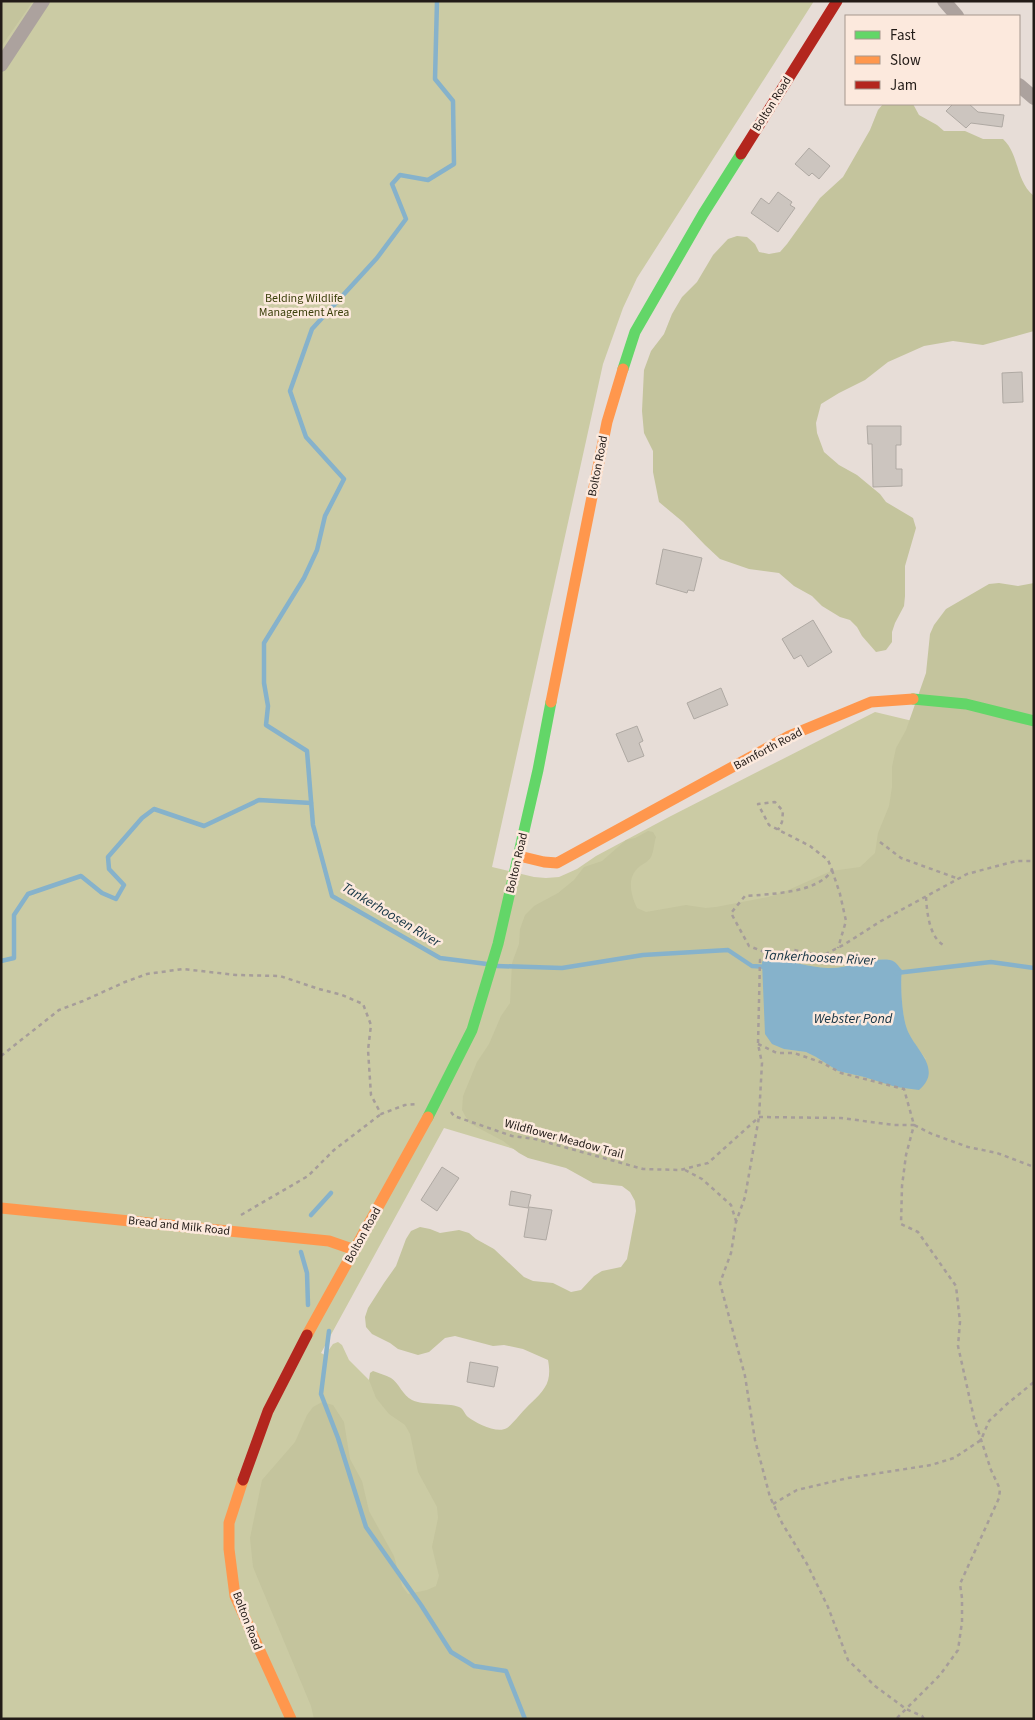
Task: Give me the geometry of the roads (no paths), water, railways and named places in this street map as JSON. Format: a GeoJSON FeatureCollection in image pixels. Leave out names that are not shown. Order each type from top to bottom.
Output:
{"type":"FeatureCollection","features":[{"type":"Feature","properties":{"kind":"street"},"geometry":{"type":"LineString","coordinates":[[1,65],[43,1]]}},
{"type":"Feature","properties":{"kind":"street","name":"Bolton Road"},"geometry":{"type":"LineString","coordinates":[[291,1719],[235,1596],[229,1549],[230,1523],[239,1491],[268,1411],[310,1330],[436,1103],[472,1030],[498,944],[538,770],[607,422],[635,332],[703,214],[837,1]]}},
{"type":"Feature","properties":{"kind":"street"},"geometry":{"type":"LineString","coordinates":[[944,1],[956,15]]}},
{"type":"Feature","properties":{"kind":"street"},"geometry":{"type":"LineString","coordinates":[[1020,86],[1034,98]]}},
{"type":"Feature","properties":{"kind":"street","name":"Bamforth Road"},"geometry":{"type":"LineString","coordinates":[[518,856],[557,863],[789,736],[871,702],[918,698],[966,704],[1034,721]]}},
{"type":"Feature","properties":{"kind":"street","name":"Bread and Milk Road"},"geometry":{"type":"LineString","coordinates":[[1,1208],[329,1241],[355,1250]]}},
{"type":"Feature","properties":{"kind":"water","name":"Webster Pond"},"geometry":{"type":"Polygon","coordinates":[[[771,957],[828,968],[843,967],[875,960],[890,960],[895,963],[902,970],[902,1000],[907,1029],[928,1067],[929,1074],[926,1082],[919,1090],[896,1087],[838,1071],[806,1052],[784,1049],[772,1044],[765,1034],[762,962],[766,958],[771,957]]]}},
{"type":"Feature","properties":{"kind":"waterway","name":"Tankerhoosen River"},"geometry":{"type":"LineString","coordinates":[[437,1],[435,79],[453,101],[454,164],[428,180],[400,175],[392,184],[406,219],[377,258],[312,329],[290,391],[306,437],[344,479],[325,516],[317,550],[304,578],[264,643],[264,683],[268,706],[266,725],[307,751],[313,825],[332,896],[440,958],[487,964]]}},
{"type":"Feature","properties":{"kind":"waterway"},"geometry":{"type":"LineString","coordinates":[[1,961],[14,958],[14,915],[28,894],[81,876],[102,893],[116,899],[124,885],[109,869],[108,857],[142,818],[154,809],[204,826],[259,800],[311,803]]}},
{"type":"Feature","properties":{"kind":"waterway","name":"Tankerhoosen River"},"geometry":{"type":"LineString","coordinates":[[497,966],[562,968],[643,955],[728,950],[752,966],[766,967]]}},
{"type":"Feature","properties":{"kind":"waterway","name":"Tankerhoosen River"},"geometry":{"type":"LineString","coordinates":[[896,973],[991,962],[1034,968]]}},
{"type":"Feature","properties":{"kind":"waterway"},"geometry":{"type":"LineString","coordinates":[[311,1215],[331,1193]]}},
{"type":"Feature","properties":{"kind":"waterway"},"geometry":{"type":"LineString","coordinates":[[301,1252],[307,1273],[308,1305]]}},
{"type":"Feature","properties":{"kind":"waterway"},"geometry":{"type":"LineString","coordinates":[[329,1331],[321,1394],[338,1438],[366,1527],[421,1605],[451,1652],[474,1666],[506,1671],[525,1719]]}},
{"type":"Feature","properties":{"kind":"park label","name":"Belding Wildlife Management Area"},"geometry":{"type":"Point","coordinates":[304,305]}}]}
